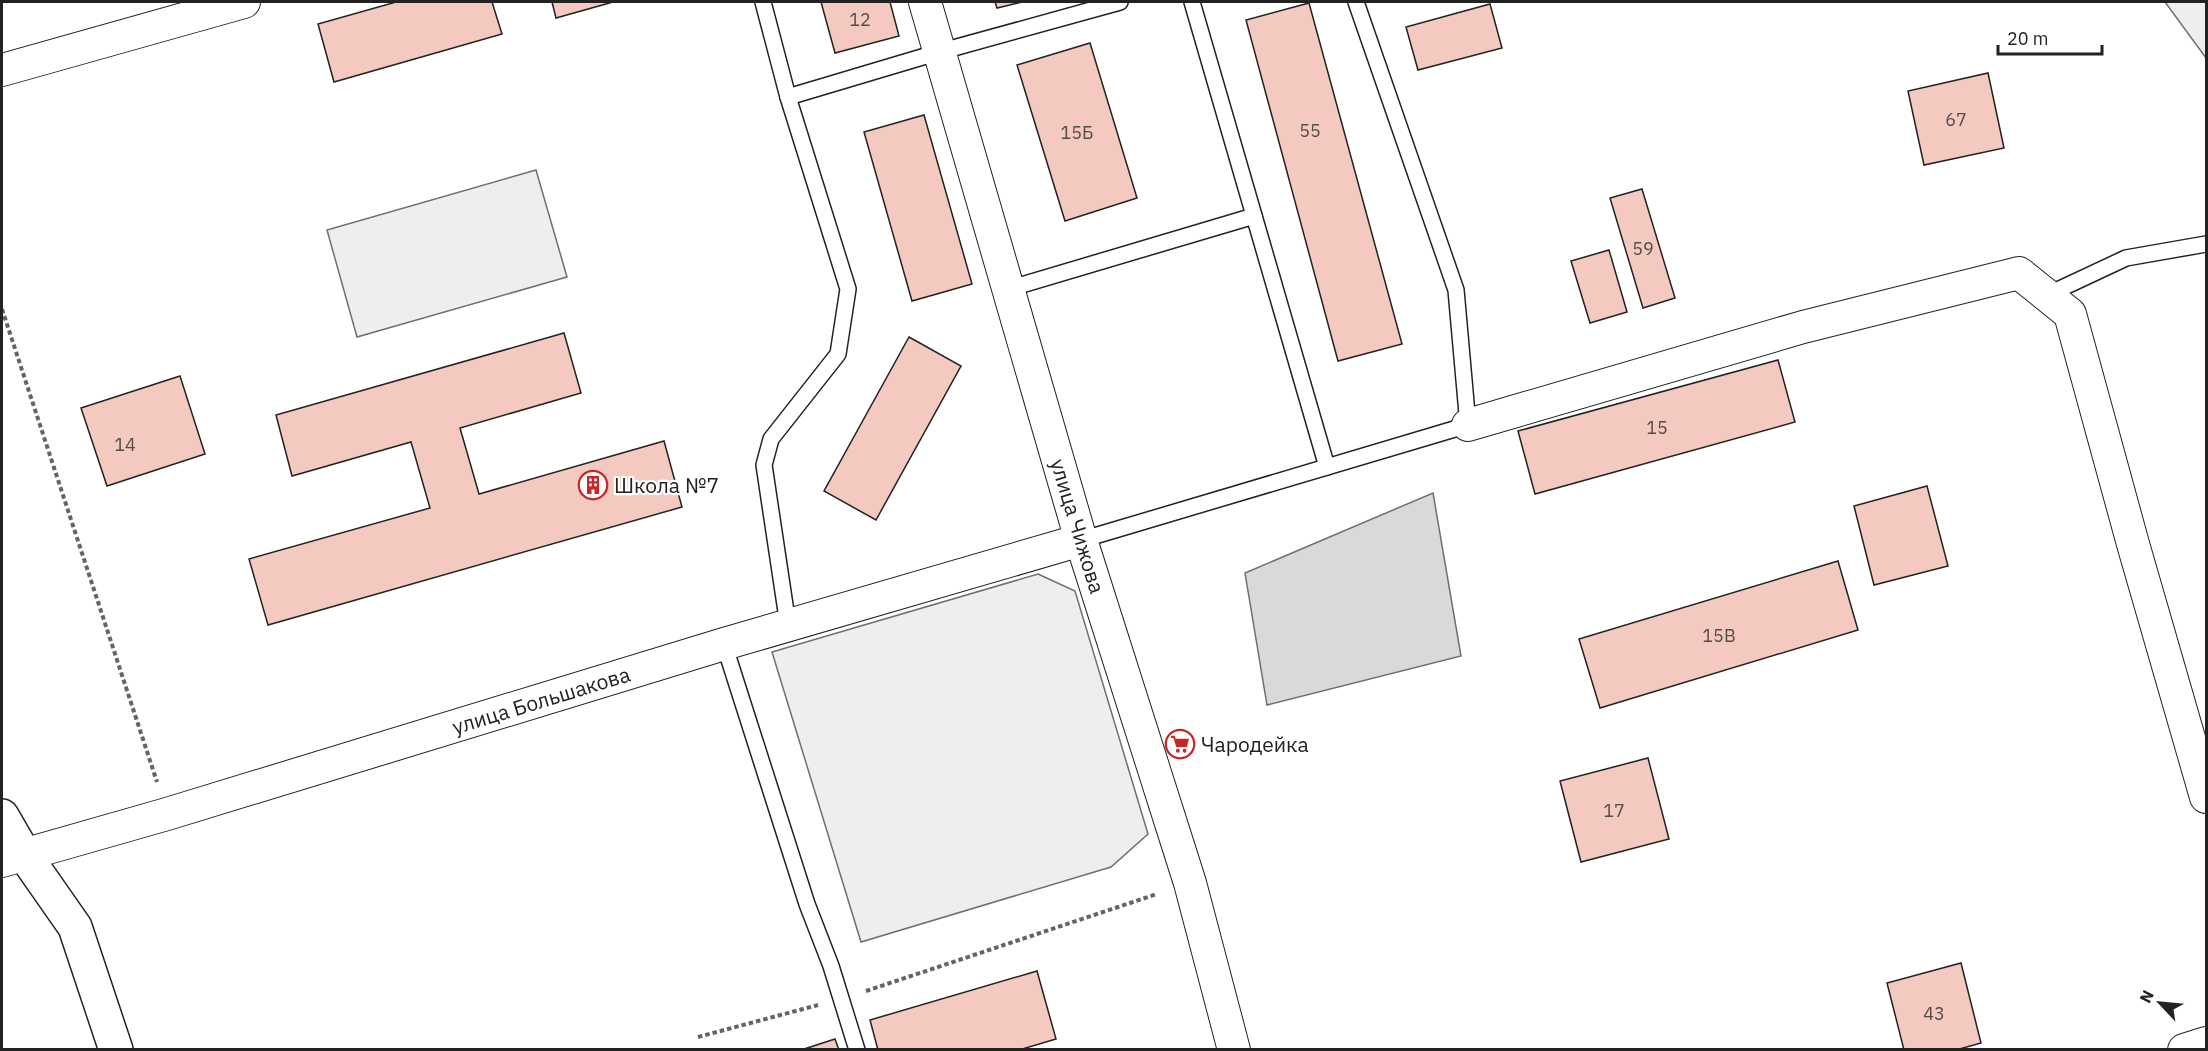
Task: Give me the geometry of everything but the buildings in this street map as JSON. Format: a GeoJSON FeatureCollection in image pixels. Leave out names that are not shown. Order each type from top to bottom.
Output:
{"type":"FeatureCollection","features":[{"type":"Feature","properties":{"kind":"street"},"geometry":{"type":"LineString","coordinates":[[2,69],[244,2]]}},
{"type":"Feature","properties":{"kind":"street","name":"улица Чижова"},"geometry":{"type":"LineString","coordinates":[[925,2],[1081,540],[1190,883],[1234,1050]]}},
{"type":"Feature","properties":{"kind":"street"},"geometry":{"type":"LineString","coordinates":[[1468,425],[1803,327],[2019,273],[2070,314],[2206,797]]}},
{"type":"Feature","properties":{"kind":"street","name":"улица Большакова"},"geometry":{"type":"LineString","coordinates":[[13,857],[167,814],[723,644],[1081,540]]}},
{"type":"Feature","properties":{"kind":"street"},"geometry":{"type":"LineString","coordinates":[[2,816],[13,857],[75,927],[116,1050]]}},
{"type":"Feature","properties":{"kind":"street"},"geometry":{"type":"LineString","coordinates":[[2184,1050],[2206,1043]]}},
{"type":"Feature","properties":{"kind":"lane"},"geometry":{"type":"LineString","coordinates":[[763,2],[788,97],[848,289],[838,354],[771,439],[764,465],[788,625]]}},
{"type":"Feature","properties":{"kind":"lane"},"geometry":{"type":"LineString","coordinates":[[788,97],[1120,2]]}},
{"type":"Feature","properties":{"kind":"lane"},"geometry":{"type":"LineString","coordinates":[[1192,2],[1327,467]]}},
{"type":"Feature","properties":{"kind":"lane"},"geometry":{"type":"LineString","coordinates":[[1081,540],[1468,425],[1456,290],[1356,2]]}},
{"type":"Feature","properties":{"kind":"lane"},"geometry":{"type":"LineString","coordinates":[[1008,289],[1254,216]]}},
{"type":"Feature","properties":{"kind":"lane"},"geometry":{"type":"LineString","coordinates":[[2047,296],[2126,258],[2206,244]]}},
{"type":"Feature","properties":{"kind":"lane"},"geometry":{"type":"LineString","coordinates":[[723,644],[857,1050]]}},
{"type":"Feature","properties":{"kind":"path"},"geometry":{"type":"LineString","coordinates":[[2,309],[167,814]]}},
{"type":"Feature","properties":{"kind":"path"},"geometry":{"type":"LineString","coordinates":[[698,1036],[841,999],[1190,883]]}},
{"type":"Feature","properties":{"kind":"shaded area"},"geometry":{"type":"Polygon","coordinates":[[[2165,2],[2206,2],[2206,58],[2165,2]]]}},
{"type":"Feature","properties":{"kind":"shaded area"},"geometry":{"type":"Polygon","coordinates":[[[536,170],[567,277],[357,337],[327,230],[536,170]]]}},
{"type":"Feature","properties":{"kind":"shaded area"},"geometry":{"type":"Polygon","coordinates":[[[1433,493],[1461,656],[1267,705],[1245,573],[1433,493]]]}},
{"type":"Feature","properties":{"kind":"shaded area"},"geometry":{"type":"Polygon","coordinates":[[[1038,574],[1075,591],[1148,834],[1111,867],[861,942],[772,652],[1038,574]]]}},
{"type":"Feature","properties":{"kind":"place","name":"Школа №7"},"geometry":{"type":"Point","coordinates":[593,485]}},
{"type":"Feature","properties":{"kind":"place","name":"Чародейка"},"geometry":{"type":"Point","coordinates":[1180,744]}}]}
